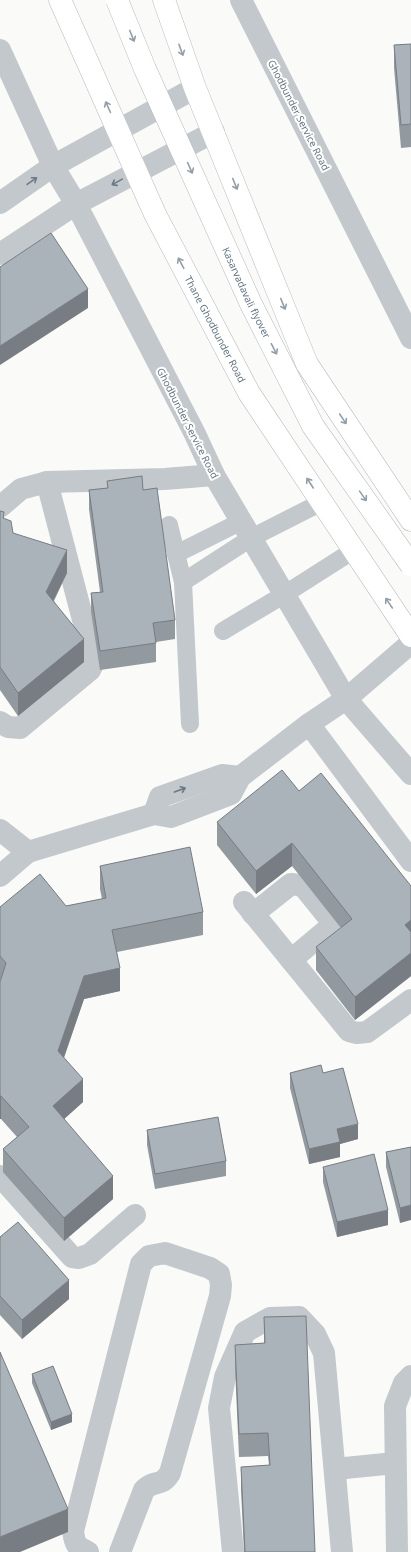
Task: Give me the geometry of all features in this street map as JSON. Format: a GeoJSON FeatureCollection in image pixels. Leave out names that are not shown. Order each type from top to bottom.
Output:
{"type":"FeatureCollection","features":[{"type":"Feature","properties":{"kind":"main road","name":"Thane Ghodbunder Road"},"geometry":{"type":"LineString","coordinates":[[60,0],[155,214],[249,393],[411,636]]}},
{"type":"Feature","properties":{"kind":"main road","name":"Kasarvadavali flyover"},"geometry":{"type":"LineString","coordinates":[[118,0],[145,69],[248,296],[313,426],[411,565]]}},
{"type":"Feature","properties":{"kind":"main road"},"geometry":{"type":"LineString","coordinates":[[164,0],[195,88],[307,364],[411,520]]}},
{"type":"Feature","properties":{"kind":"street","name":"Ghodbunder Service Road"},"geometry":{"type":"LineString","coordinates":[[241,0],[411,338]]}},
{"type":"Feature","properties":{"kind":"street","name":"Ghodbunder Service Road"},"geometry":{"type":"LineString","coordinates":[[0,50],[53,166],[76,204],[190,425],[214,475],[346,699],[411,774]]}},
{"type":"Feature","properties":{"kind":"street"},"geometry":{"type":"LineString","coordinates":[[0,203],[53,166],[195,88]]}},
{"type":"Feature","properties":{"kind":"street"},"geometry":{"type":"LineString","coordinates":[[0,254],[76,204],[214,132]]}},
{"type":"Feature","properties":{"kind":"street"},"geometry":{"type":"LineString","coordinates":[[0,507],[21,489],[47,482],[165,479],[214,475]]}},
{"type":"Feature","properties":{"kind":"street"},"geometry":{"type":"LineString","coordinates":[[0,722],[8,727],[20,728],[90,670],[94,662],[47,482]]}},
{"type":"Feature","properties":{"kind":"street"},"geometry":{"type":"LineString","coordinates":[[0,876],[28,852],[154,814],[171,817],[231,794],[240,777],[310,724],[346,699],[411,643]]}},
{"type":"Feature","properties":{"kind":"street"},"geometry":{"type":"LineString","coordinates":[[310,724],[411,861]]}},
{"type":"Feature","properties":{"kind":"street"},"geometry":{"type":"LineString","coordinates":[[0,830],[28,852]]}},
{"type":"Feature","properties":{"kind":"street"},"geometry":{"type":"LineString","coordinates":[[292,960],[328,929],[330,918],[304,888],[291,884],[249,908],[349,1031],[357,1033],[367,1032],[411,1000]]}},
{"type":"Feature","properties":{"kind":"street"},"geometry":{"type":"LineString","coordinates":[[0,1176],[72,1256],[79,1258],[90,1254],[135,1215]]}},
{"type":"Feature","properties":{"kind":"street"},"geometry":{"type":"LineString","coordinates":[[88,1552],[78,1547],[74,1541],[73,1531],[142,1264],[149,1256],[165,1253],[210,1268],[219,1274],[221,1285],[220,1296],[170,1473],[165,1481],[149,1485],[144,1490],[120,1552]]}},
{"type":"Feature","properties":{"kind":"street"},"geometry":{"type":"LineString","coordinates":[[233,1552],[219,1408],[225,1377],[245,1332],[270,1318],[298,1317],[315,1334],[324,1353],[342,1552]]}},
{"type":"Feature","properties":{"kind":"street"},"geometry":{"type":"LineString","coordinates":[[397,1552],[395,1406],[404,1383],[411,1376]]}},
{"type":"Feature","properties":{"kind":"street"},"geometry":{"type":"LineString","coordinates":[[335,1469],[395,1463]]}},
{"type":"Feature","properties":{"kind":"lane"},"geometry":{"type":"LineString","coordinates":[[176,554],[322,502]]}},
{"type":"Feature","properties":{"kind":"lane"},"geometry":{"type":"LineString","coordinates":[[169,525],[182,582],[190,724]]}},
{"type":"Feature","properties":{"kind":"lane"},"geometry":{"type":"LineString","coordinates":[[182,582],[246,530]]}},
{"type":"Feature","properties":{"kind":"lane"},"geometry":{"type":"LineString","coordinates":[[223,630],[285,594],[354,550]]}},
{"type":"Feature","properties":{"kind":"building"},"geometry":{"type":"Polygon","coordinates":[[[411,44],[411,124],[401,125],[394,45],[411,44]]]}},
{"type":"Feature","properties":{"kind":"building"},"geometry":{"type":"Polygon","coordinates":[[[51,233],[88,289],[0,346],[0,267],[51,233]]]}},
{"type":"Feature","properties":{"kind":"building"},"geometry":{"type":"Polygon","coordinates":[[[142,476],[143,490],[157,488],[175,620],[153,623],[156,643],[100,651],[91,593],[103,592],[89,490],[108,488],[107,481],[142,476]]]}},
{"type":"Feature","properties":{"kind":"building"},"geometry":{"type":"Polygon","coordinates":[[[0,511],[4,512],[3,518],[11,521],[13,533],[67,550],[46,592],[84,639],[18,693],[0,667],[0,511]]]}},
{"type":"Feature","properties":{"kind":"building"},"geometry":{"type":"Polygon","coordinates":[[[282,770],[299,791],[321,773],[411,886],[411,920],[405,925],[411,932],[411,953],[355,997],[316,947],[352,919],[292,843],[256,871],[217,822],[282,770]]]}},
{"type":"Feature","properties":{"kind":"building"},"geometry":{"type":"Polygon","coordinates":[[[190,847],[203,912],[112,930],[120,968],[84,976],[58,1051],[83,1079],[53,1106],[113,1176],[64,1218],[3,1149],[29,1127],[0,1096],[0,982],[6,963],[0,956],[0,907],[40,874],[66,906],[106,898],[100,866],[190,847]]]}},
{"type":"Feature","properties":{"kind":"building"},"geometry":{"type":"Polygon","coordinates":[[[321,1065],[323,1073],[343,1068],[358,1124],[337,1129],[340,1142],[309,1149],[290,1073],[321,1065]]]}},
{"type":"Feature","properties":{"kind":"building"},"geometry":{"type":"Polygon","coordinates":[[[218,1117],[226,1161],[155,1174],[147,1130],[218,1117]]]}},
{"type":"Feature","properties":{"kind":"building"},"geometry":{"type":"Polygon","coordinates":[[[411,1147],[411,1205],[400,1208],[386,1152],[411,1147]]]}},
{"type":"Feature","properties":{"kind":"building"},"geometry":{"type":"Polygon","coordinates":[[[374,1154],[388,1210],[337,1222],[323,1167],[374,1154]]]}},
{"type":"Feature","properties":{"kind":"building"},"geometry":{"type":"Polygon","coordinates":[[[18,1222],[69,1280],[22,1320],[0,1296],[0,1237],[18,1222]]]}},
{"type":"Feature","properties":{"kind":"building"},"geometry":{"type":"Polygon","coordinates":[[[306,1316],[315,1552],[245,1552],[241,1467],[270,1465],[268,1433],[239,1434],[235,1345],[265,1343],[264,1317],[306,1316]]]}},
{"type":"Feature","properties":{"kind":"building"},"geometry":{"type":"Polygon","coordinates":[[[0,1352],[68,1509],[0,1537],[0,1352]]]}},
{"type":"Feature","properties":{"kind":"building"},"geometry":{"type":"Polygon","coordinates":[[[53,1366],[72,1414],[51,1422],[32,1374],[53,1366]]]}}]}
